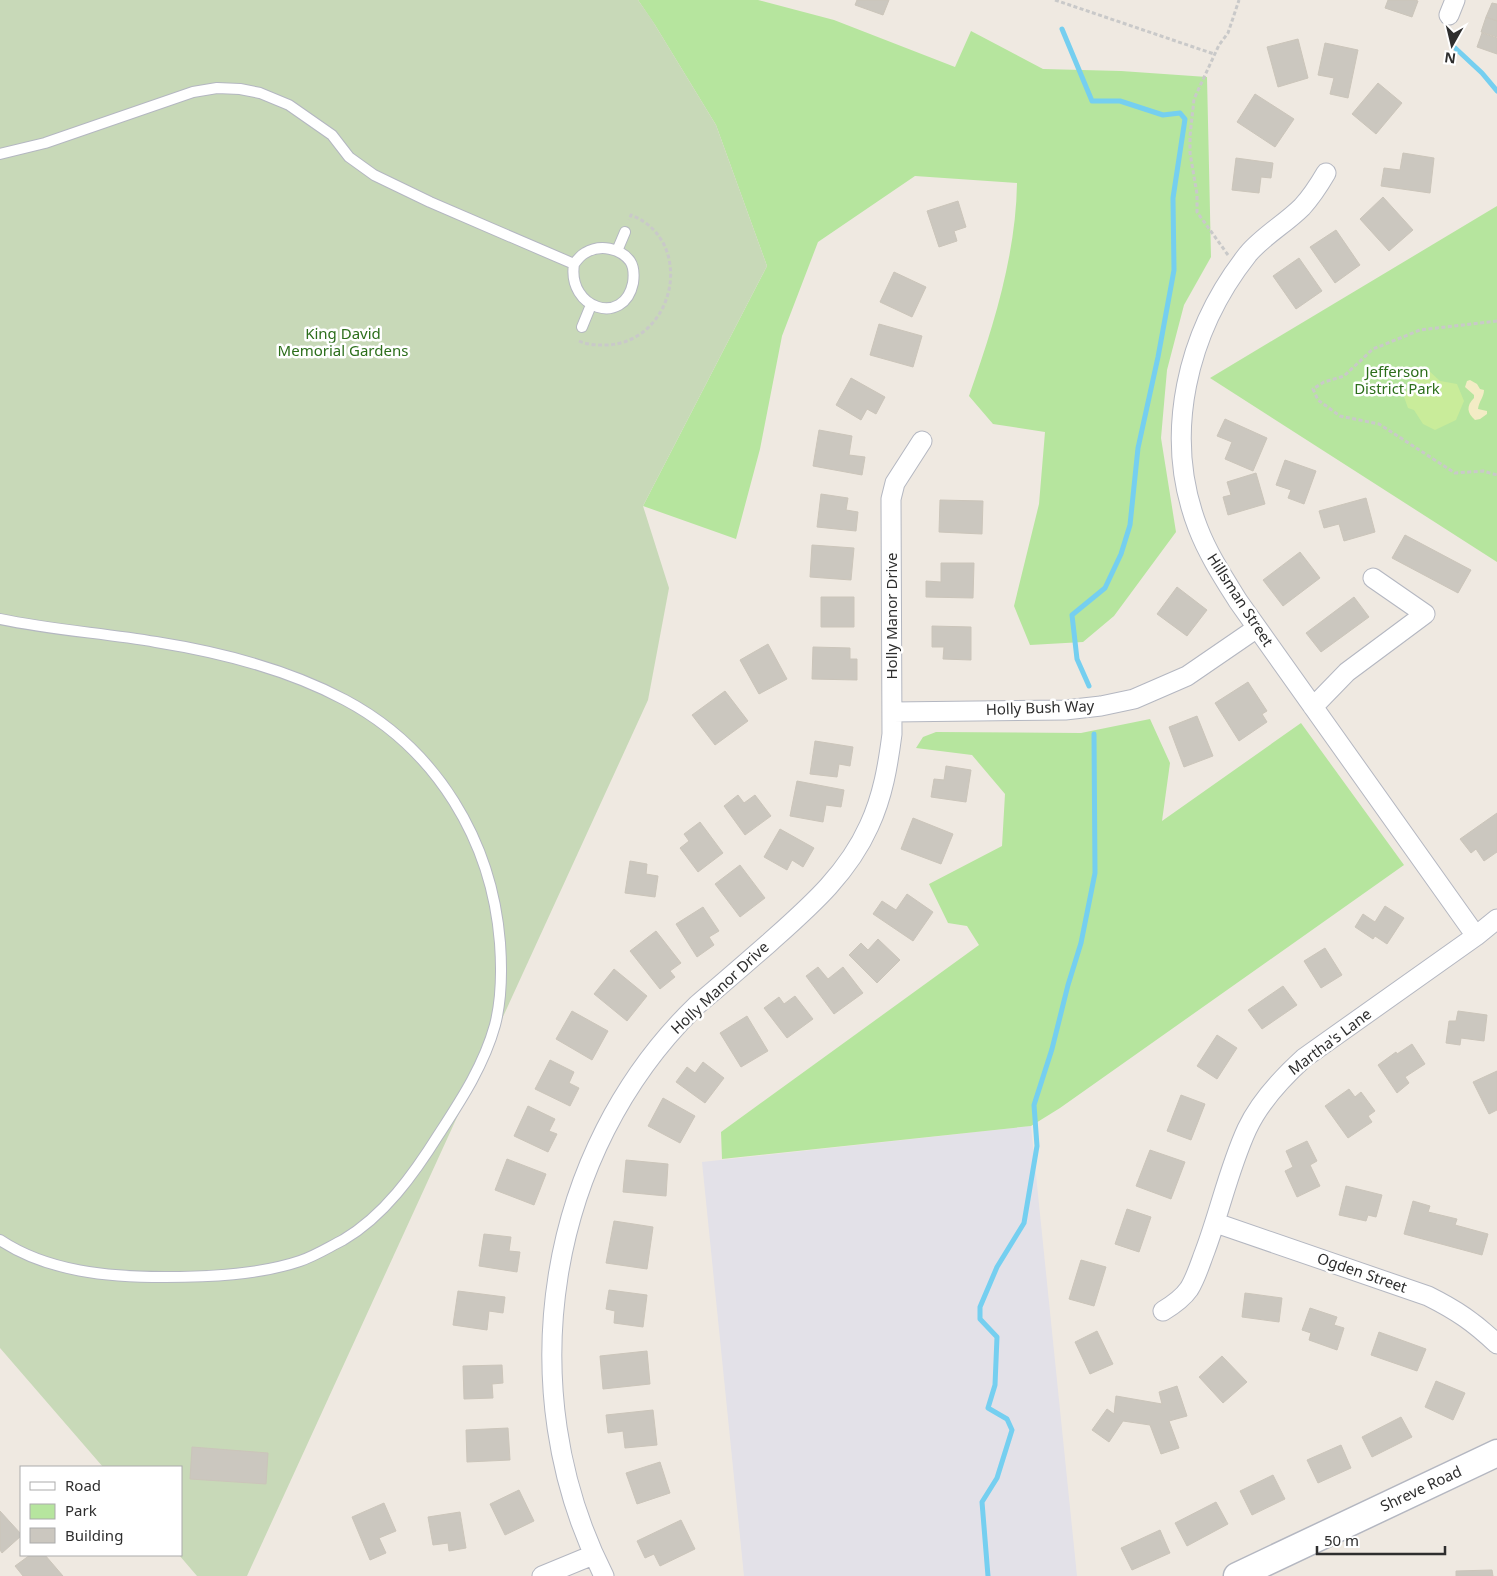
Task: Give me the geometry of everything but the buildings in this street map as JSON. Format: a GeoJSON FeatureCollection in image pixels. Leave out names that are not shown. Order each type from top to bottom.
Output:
{"type":"FeatureCollection","features":[{"type":"Feature","properties":{"kind":"main road","name":"Shreve Road"},"geometry":{"type":"LineString","coordinates":[[1237,1576],[1497,1453]]}},
{"type":"Feature","properties":{"kind":"street","name":"Hillsman Street"},"geometry":{"type":"LineString","coordinates":[[1326,173],[1315,192],[1301,208],[1272,230],[1231,277],[1200,336],[1190,368],[1183,401],[1181,427],[1183,462],[1189,496],[1198,527],[1213,562],[1257,628],[1476,936]]}},
{"type":"Feature","properties":{"kind":"street","name":"Holly Manor Drive"},"geometry":{"type":"LineString","coordinates":[[604,1576],[593,1555],[567,1477],[558,1432],[553,1386],[552,1343],[556,1294],[563,1249],[575,1204],[591,1159],[607,1124],[630,1085],[658,1048],[697,1005],[812,905],[834,882],[855,853],[869,826],[880,797],[889,764],[892,712],[891,499],[895,484],[922,441]]}},
{"type":"Feature","properties":{"kind":"street"},"geometry":{"type":"LineString","coordinates":[[1313,706],[1347,672],[1425,614],[1373,578]]}},
{"type":"Feature","properties":{"kind":"street","name":"Holly Bush Way"},"geometry":{"type":"LineString","coordinates":[[892,712],[1065,710],[1101,706],[1134,699],[1187,676],[1257,628]]}},
{"type":"Feature","properties":{"kind":"street","name":"Martha's Lane"},"geometry":{"type":"LineString","coordinates":[[1163,1311],[1177,1302],[1188,1290],[1216,1222],[1235,1160],[1248,1128],[1264,1101],[1283,1077],[1304,1058],[1476,936],[1497,919]]}},
{"type":"Feature","properties":{"kind":"street","name":"Ogden Street"},"geometry":{"type":"LineString","coordinates":[[1216,1222],[1428,1296],[1458,1311],[1497,1344]]}},
{"type":"Feature","properties":{"kind":"street"},"geometry":{"type":"LineString","coordinates":[[542,1576],[593,1555]]}},
{"type":"Feature","properties":{"kind":"lane"},"geometry":{"type":"LineString","coordinates":[[0,154],[45,143],[193,92],[217,88],[240,89],[260,93],[288,105],[332,135],[349,157],[374,175],[430,202],[574,264]]}},
{"type":"Feature","properties":{"kind":"lane"},"geometry":{"type":"LineString","coordinates":[[617,251],[625,232]]}},
{"type":"Feature","properties":{"kind":"lane"},"geometry":{"type":"LineString","coordinates":[[600,248],[617,251],[625,254],[632,264],[634,279],[632,290],[624,301],[613,307],[602,309],[591,305],[581,296],[575,284],[574,264],[585,253],[600,248]]}},
{"type":"Feature","properties":{"kind":"lane"},"geometry":{"type":"LineString","coordinates":[[582,327],[591,305]]}},
{"type":"Feature","properties":{"kind":"lane"},"geometry":{"type":"LineString","coordinates":[[0,619],[54,629],[158,642],[212,653],[274,671],[320,688],[367,714],[398,736],[422,760],[453,799],[469,826],[492,888],[498,915],[502,964],[495,1024],[485,1055],[467,1090],[431,1148],[386,1205],[347,1237],[327,1248],[302,1260],[276,1268],[226,1274],[132,1277],[94,1273],[59,1266],[33,1257],[0,1240]]}},
{"type":"Feature","properties":{"kind":"path"},"geometry":{"type":"LineString","coordinates":[[1055,0],[1214,54]]}},
{"type":"Feature","properties":{"kind":"path"},"geometry":{"type":"LineString","coordinates":[[1239,0],[1228,33],[1214,54],[1194,99],[1190,153],[1197,194],[1197,212],[1227,255],[1243,262]]}},
{"type":"Feature","properties":{"kind":"path"},"geometry":{"type":"LineString","coordinates":[[1497,321],[1420,330],[1373,349],[1344,376],[1324,382],[1313,389],[1318,400],[1340,416],[1378,424],[1455,473],[1483,471],[1497,475]]}},
{"type":"Feature","properties":{"kind":"shaded area"},"geometry":{"type":"Polygon","coordinates":[[[1031,1126],[1077,1576],[744,1576],[702,1162],[1031,1126]]]}},
{"type":"Feature","properties":{"kind":"green space","name":"King David Memorial Gardens"},"geometry":{"type":"Polygon","coordinates":[[[0,0],[638,0],[716,125],[767,266],[643,506],[669,588],[648,700],[247,1576],[197,1576],[180,1556],[182,1556],[182,1466],[102,1466],[0,1348],[0,0]]]}},
{"type":"Feature","properties":{"kind":"green space"},"geometry":{"type":"Polygon","coordinates":[[[638,0],[758,0],[834,20],[955,67],[971,31],[1043,69],[1121,71],[1207,77],[1211,257],[1184,305],[1167,370],[1161,438],[1176,532],[1114,616],[1083,642],[1030,645],[1014,606],[1039,504],[1045,432],[993,424],[969,396],[1002,291],[1016,210],[1017,183],[915,176],[818,242],[782,336],[760,449],[736,539],[643,506],[767,266],[716,125],[638,0]]]}},
{"type":"Feature","properties":{"kind":"green space","name":"Jefferson District Park"},"geometry":{"type":"Polygon","coordinates":[[[1497,206],[1497,562],[1210,378],[1497,206]]]}},
{"type":"Feature","properties":{"kind":"green space"},"geometry":{"type":"Polygon","coordinates":[[[1426,368],[1440,381],[1457,384],[1464,401],[1456,420],[1435,430],[1423,424],[1414,410],[1408,408],[1404,397],[1415,370],[1426,368]]]}},
{"type":"Feature","properties":{"kind":"green space"},"geometry":{"type":"Polygon","coordinates":[[[1150,719],[1170,763],[1162,821],[1301,723],[1404,865],[1060,1108],[1031,1126],[722,1159],[721,1132],[979,945],[967,926],[948,923],[929,884],[1002,846],[1005,794],[972,755],[916,748],[923,737],[936,732],[1081,733],[1150,719]]]}},
{"type":"Feature","properties":{"kind":"sand"},"geometry":{"type":"Polygon","coordinates":[[[1470,380],[1477,384],[1480,389],[1484,390],[1478,409],[1487,411],[1487,414],[1475,420],[1470,415],[1468,409],[1474,395],[1465,387],[1467,381],[1470,380]]]}},
{"type":"Feature","properties":{"kind":"waterway"},"geometry":{"type":"LineString","coordinates":[[1062,29],[1092,101],[1120,101],[1163,115],[1180,113],[1185,119],[1173,198],[1174,270],[1158,357],[1138,448],[1130,525],[1121,554],[1105,588],[1072,615],[1077,659],[1089,686]]}},
{"type":"Feature","properties":{"kind":"waterway"},"geometry":{"type":"LineString","coordinates":[[1453,46],[1482,73],[1497,91]]}},
{"type":"Feature","properties":{"kind":"waterway"},"geometry":{"type":"LineString","coordinates":[[988,1576],[982,1502],[997,1478],[1012,1430],[1007,1419],[988,1408],[995,1385],[997,1337],[980,1319],[980,1307],[997,1267],[1024,1223],[1037,1146],[1034,1105],[1052,1049],[1081,943],[1095,873],[1094,734]]}}]}
